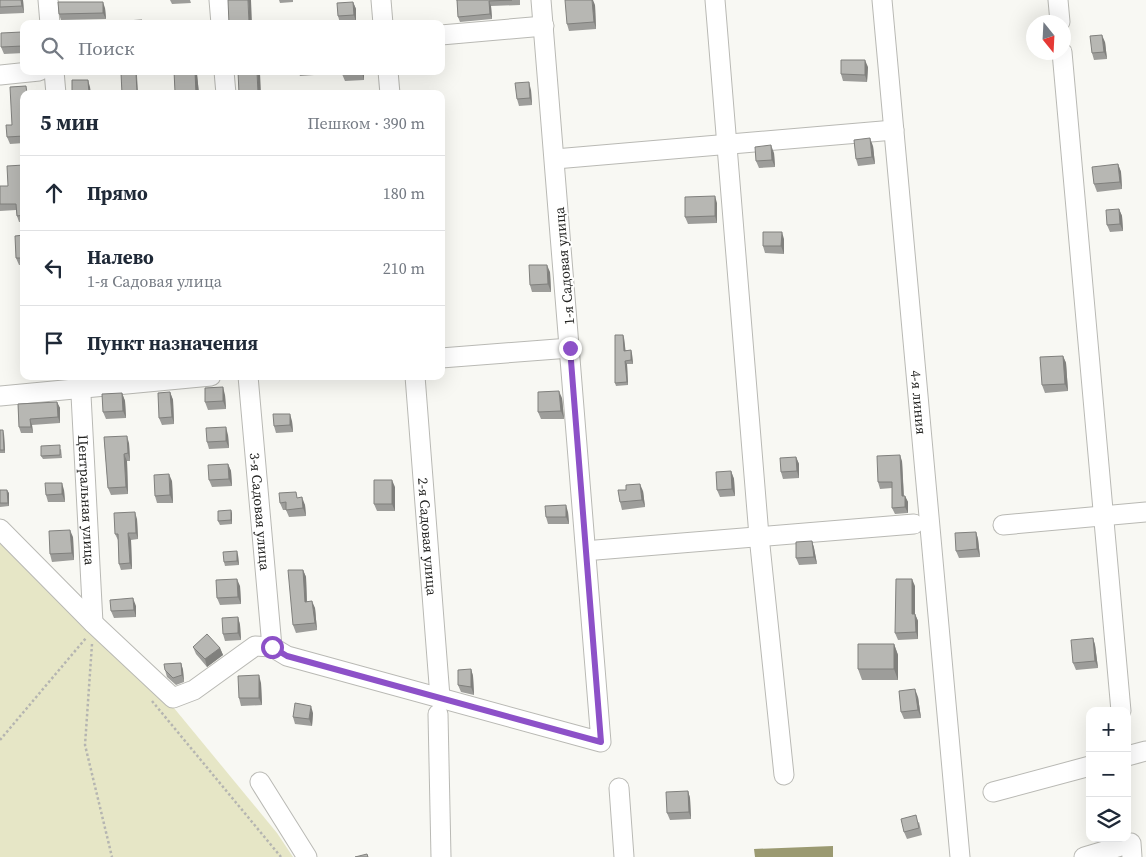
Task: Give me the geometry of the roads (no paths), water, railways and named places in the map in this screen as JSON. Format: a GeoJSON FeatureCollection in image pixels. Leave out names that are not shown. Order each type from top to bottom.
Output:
{"type":"FeatureCollection","features":[{"type":"Feature","properties":{"kind":"street"},"geometry":{"type":"LineString","coordinates":[[48,0],[50,20]]}},
{"type":"Feature","properties":{"kind":"street"},"geometry":{"type":"LineString","coordinates":[[219,0],[221,20]]}},
{"type":"Feature","properties":{"kind":"street"},"geometry":{"type":"LineString","coordinates":[[381,0],[383,20]]}},
{"type":"Feature","properties":{"kind":"street","name":"1-я Садовая улица"},"geometry":{"type":"LineString","coordinates":[[439,706],[601,742],[541,0]]}},
{"type":"Feature","properties":{"kind":"street"},"geometry":{"type":"LineString","coordinates":[[715,0],[725,145],[759,536],[784,775]]}},
{"type":"Feature","properties":{"kind":"street","name":"4-я линия"},"geometry":{"type":"LineString","coordinates":[[882,0],[960,857]]}},
{"type":"Feature","properties":{"kind":"street"},"geometry":{"type":"LineString","coordinates":[[1058,0],[1059,15]]}},
{"type":"Feature","properties":{"kind":"street"},"geometry":{"type":"LineString","coordinates":[[445,35],[544,26]]}},
{"type":"Feature","properties":{"kind":"street"},"geometry":{"type":"LineString","coordinates":[[1063,60],[1121,707]]}},
{"type":"Feature","properties":{"kind":"street"},"geometry":{"type":"LineString","coordinates":[[0,75],[20,73]]}},
{"type":"Feature","properties":{"kind":"street"},"geometry":{"type":"LineString","coordinates":[[54,75],[56,90]]}},
{"type":"Feature","properties":{"kind":"street"},"geometry":{"type":"LineString","coordinates":[[224,75],[226,90]]}},
{"type":"Feature","properties":{"kind":"street"},"geometry":{"type":"LineString","coordinates":[[388,75],[390,90]]}},
{"type":"Feature","properties":{"kind":"street"},"geometry":{"type":"LineString","coordinates":[[555,159],[894,130]]}},
{"type":"Feature","properties":{"kind":"street"},"geometry":{"type":"LineString","coordinates":[[445,358],[570,348]]}},
{"type":"Feature","properties":{"kind":"street"},"geometry":{"type":"LineString","coordinates":[[0,396],[80,381],[106,380]]}},
{"type":"Feature","properties":{"kind":"street","name":"3-я Садовая улица"},"geometry":{"type":"LineString","coordinates":[[248,380],[272,647]]}},
{"type":"Feature","properties":{"kind":"street","name":"2-я Садовая улица"},"geometry":{"type":"LineString","coordinates":[[415,380],[439,706],[441,857]]}},
{"type":"Feature","properties":{"kind":"street","name":"Центральная улица"},"geometry":{"type":"LineString","coordinates":[[80,381],[93,626]]}},
{"type":"Feature","properties":{"kind":"street"},"geometry":{"type":"LineString","coordinates":[[1003,525],[1146,512]]}},
{"type":"Feature","properties":{"kind":"street"},"geometry":{"type":"LineString","coordinates":[[596,550],[914,524]]}},
{"type":"Feature","properties":{"kind":"street"},"geometry":{"type":"LineString","coordinates":[[0,529],[93,626],[173,698],[194,690],[255,646],[272,647],[287,656],[439,706]]}},
{"type":"Feature","properties":{"kind":"street"},"geometry":{"type":"LineString","coordinates":[[1131,755],[1146,750]]}},
{"type":"Feature","properties":{"kind":"street"},"geometry":{"type":"LineString","coordinates":[[993,792],[1086,767]]}},
{"type":"Feature","properties":{"kind":"street"},"geometry":{"type":"LineString","coordinates":[[260,782],[308,857]]}},
{"type":"Feature","properties":{"kind":"street"},"geometry":{"type":"LineString","coordinates":[[619,788],[624,857]]}},
{"type":"Feature","properties":{"kind":"street"},"geometry":{"type":"LineString","coordinates":[[1084,857],[1132,843],[1132,857]]}}]}
